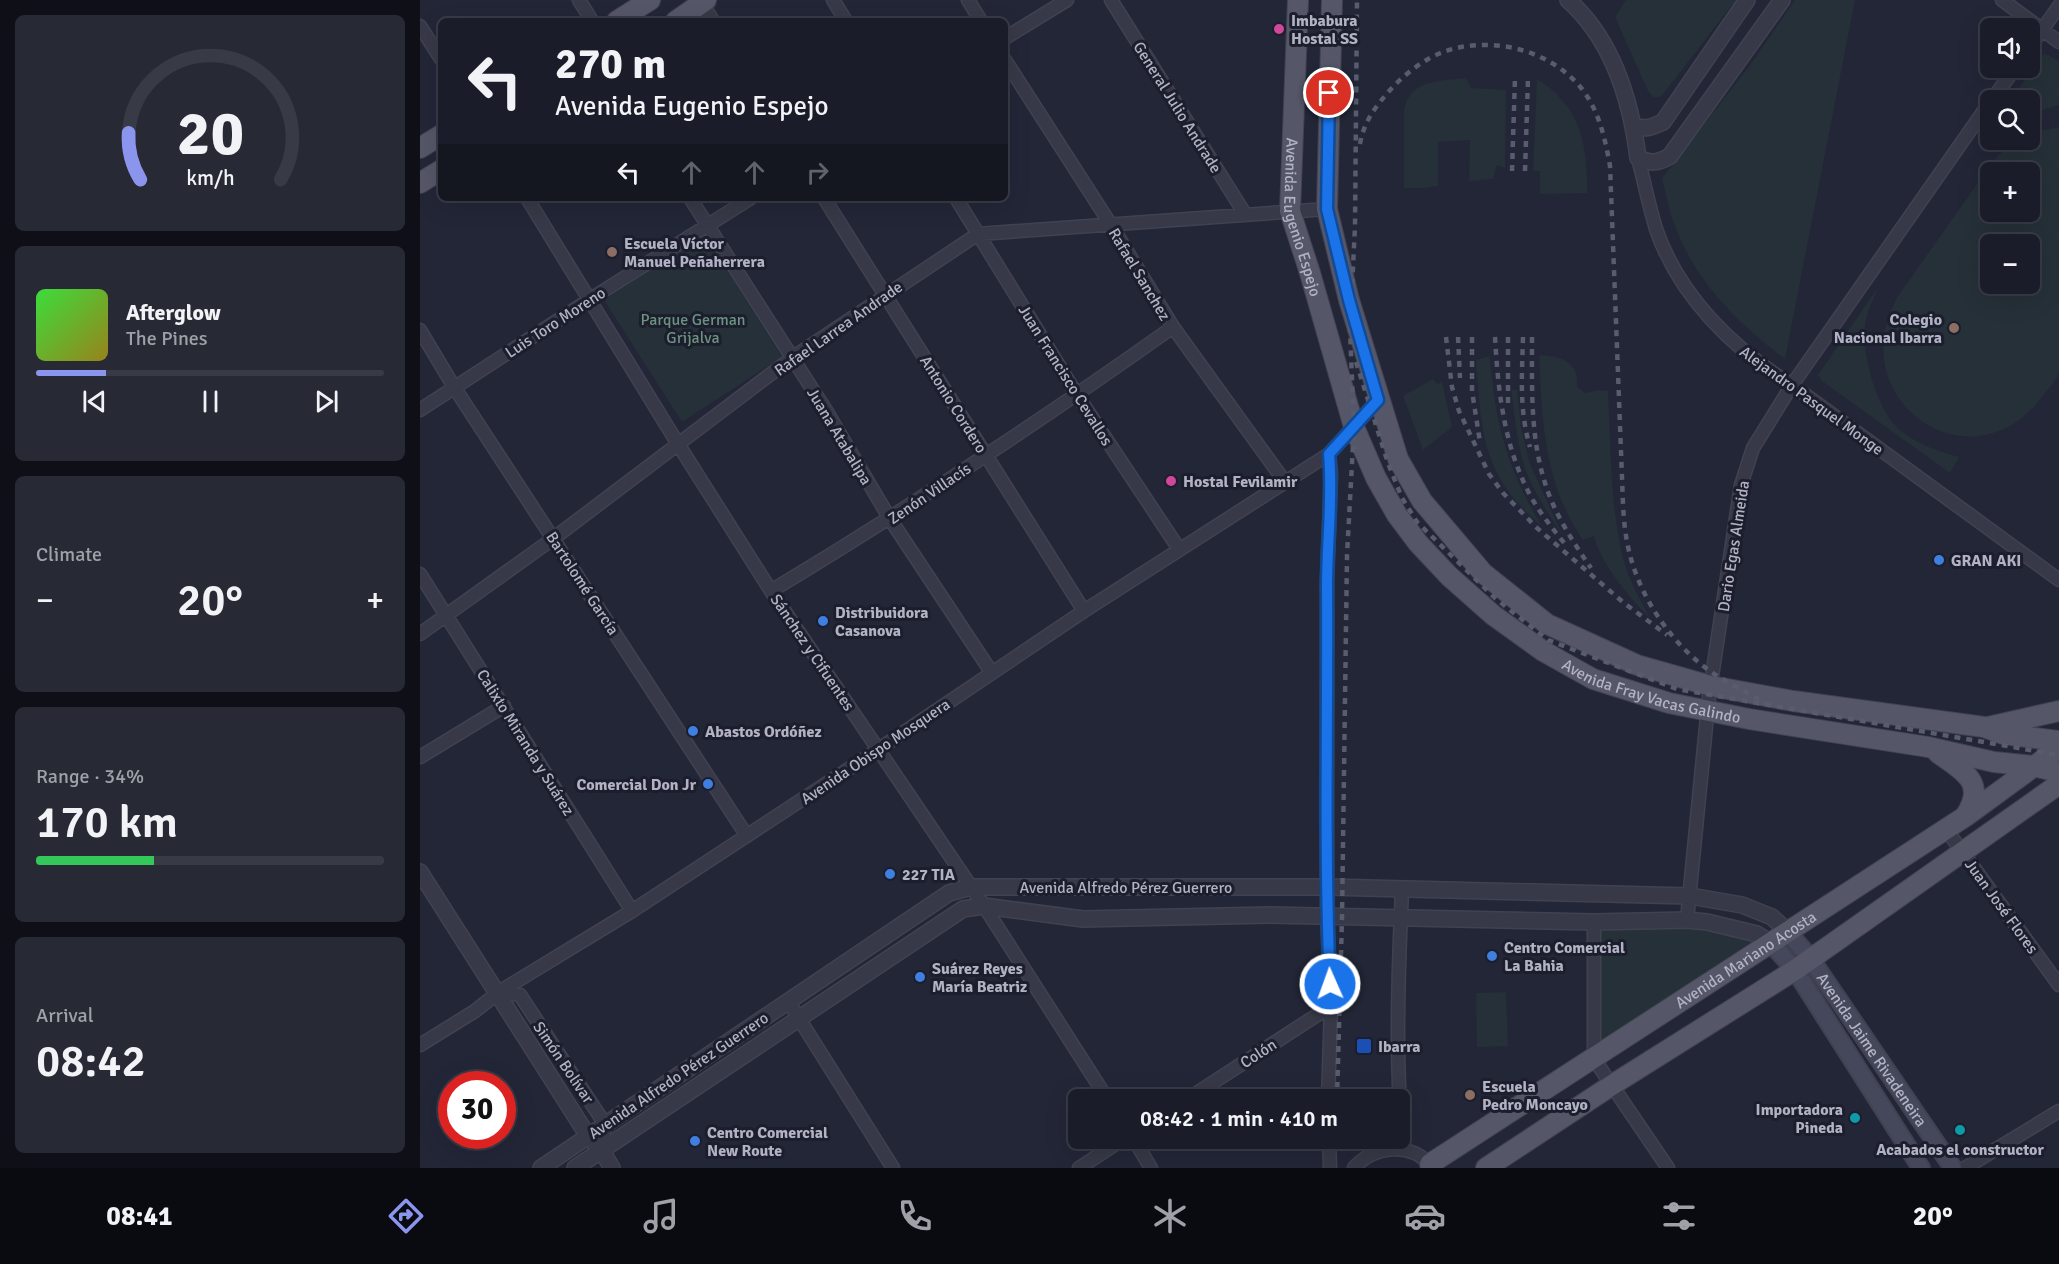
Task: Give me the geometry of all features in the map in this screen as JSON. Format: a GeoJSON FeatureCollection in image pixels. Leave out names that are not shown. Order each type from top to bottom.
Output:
{"type":"FeatureCollection","features":[{"type":"Feature","properties":{"kind":"main road"},"geometry":{"type":"LineString","coordinates":[[622,18],[650,0]]}},
{"type":"Feature","properties":{"kind":"main road","name":"Avenida Eugenio Espejo"},"geometry":{"type":"LineString","coordinates":[[1298,0],[1290,211],[1354,427]]}},
{"type":"Feature","properties":{"kind":"main road","name":"Avenida Eugenio Espejo"},"geometry":{"type":"LineString","coordinates":[[1332,0],[1327,209],[1349,300],[1378,400]]}},
{"type":"Feature","properties":{"kind":"main road"},"geometry":{"type":"LineString","coordinates":[[680,18],[704,1]]}},
{"type":"Feature","properties":{"kind":"main road"},"geometry":{"type":"LineString","coordinates":[[420,148],[438,137]]}},
{"type":"Feature","properties":{"kind":"main road"},"geometry":{"type":"LineString","coordinates":[[420,183],[438,172]]}},
{"type":"Feature","properties":{"kind":"main road","name":"Avenida Fray Vacas Galindo"},"geometry":{"type":"LineString","coordinates":[[1378,400],[1398,459],[1422,501],[1483,573],[1548,624],[1637,665],[1711,686],[1793,701],[1984,727],[2003,734],[2059,741]]}},
{"type":"Feature","properties":{"kind":"main road","name":"Avenida Fray Vacas Galindo"},"geometry":{"type":"LineString","coordinates":[[1354,427],[1376,478],[1397,515],[1418,543],[1449,576],[1493,615],[1542,651],[1593,679],[1669,703],[1749,719],[1928,747],[1994,762],[2033,766],[2059,772]]}},
{"type":"Feature","properties":{"kind":"main road"},"geometry":{"type":"LineString","coordinates":[[1984,727],[2059,711]]}},
{"type":"Feature","properties":{"kind":"main road"},"geometry":{"type":"LineString","coordinates":[[1928,747],[1967,774],[1975,788],[1973,803],[1966,816]]}},
{"type":"Feature","properties":{"kind":"main road","name":"Avenida Mariano Acosta"},"geometry":{"type":"LineString","coordinates":[[1431,1166],[1966,816],[2059,748]]}},
{"type":"Feature","properties":{"kind":"main road","name":"Avenida Mariano Acosta"},"geometry":{"type":"LineString","coordinates":[[1486,1168],[1802,964],[2059,784]]}},
{"type":"Feature","properties":{"kind":"main road","name":"Avenida Jaime Rivadeneira"},"geometry":{"type":"LineString","coordinates":[[1787,931],[1802,964],[1921,1168]]}},
{"type":"Feature","properties":{"kind":"main road","name":"Avenida Jaime Rivadeneira"},"geometry":{"type":"LineString","coordinates":[[1771,943],[1802,964],[1953,1168]]}},
{"type":"Feature","properties":{"kind":"street"},"geometry":{"type":"LineString","coordinates":[[579,0],[590,18]]}},
{"type":"Feature","properties":{"kind":"street"},"geometry":{"type":"LineString","coordinates":[[833,0],[844,18]]}},
{"type":"Feature","properties":{"kind":"street"},"geometry":{"type":"LineString","coordinates":[[968,0],[979,18]]}},
{"type":"Feature","properties":{"kind":"street"},"geometry":{"type":"LineString","coordinates":[[1008,36],[1067,0]]}},
{"type":"Feature","properties":{"kind":"street","name":"General Julio Andrade"},"geometry":{"type":"LineString","coordinates":[[1111,0],[1245,214]]}},
{"type":"Feature","properties":{"kind":"street","name":"Alejandro Pasquel Monge"},"geometry":{"type":"LineString","coordinates":[[1568,0],[1584,14],[1610,54],[1634,126],[1638,158],[1657,230],[1672,264],[1708,317],[1763,368],[1792,385],[2059,580]]}},
{"type":"Feature","properties":{"kind":"street"},"geometry":{"type":"LineString","coordinates":[[1634,126],[1642,129],[1651,128],[1663,122],[1747,0]]}},
{"type":"Feature","properties":{"kind":"street"},"geometry":{"type":"LineString","coordinates":[[1638,158],[1648,163],[1658,163],[1670,156],[1782,0]]}},
{"type":"Feature","properties":{"kind":"street"},"geometry":{"type":"LineString","coordinates":[[2002,0],[2059,42]]}},
{"type":"Feature","properties":{"kind":"street"},"geometry":{"type":"LineString","coordinates":[[704,1],[712,18]]}},
{"type":"Feature","properties":{"kind":"street"},"geometry":{"type":"LineString","coordinates":[[2040,33],[2059,6]]}},
{"type":"Feature","properties":{"kind":"street"},"geometry":{"type":"LineString","coordinates":[[420,27],[438,54]]}},
{"type":"Feature","properties":{"kind":"street","name":"Rafael Sanchez"},"geometry":{"type":"LineString","coordinates":[[1008,65],[1111,225],[1173,327],[1285,482]]}},
{"type":"Feature","properties":{"kind":"street","name":"Dario Egas Almeida"},"geometry":{"type":"LineString","coordinates":[[1687,920],[1711,686],[1741,485],[1753,448],[1792,385],[1980,117]]}},
{"type":"Feature","properties":{"kind":"street","name":"Sánchez y Cifuentes"},"geometry":{"type":"LineString","coordinates":[[529,201],[771,591],[971,886],[1101,1089]]}},
{"type":"Feature","properties":{"kind":"street","name":"Juana Atabalipa"},"geometry":{"type":"LineString","coordinates":[[692,201],[792,358],[890,519],[992,673]]}},
{"type":"Feature","properties":{"kind":"street","name":"Luis Toro Moreno"},"geometry":{"type":"LineString","coordinates":[[420,410],[706,225],[747,201]]}},
{"type":"Feature","properties":{"kind":"street","name":"Antonio Cordero"},"geometry":{"type":"LineString","coordinates":[[826,201],[1084,611]]}},
{"type":"Feature","properties":{"kind":"street","name":"Juan Francisco Cevallos"},"geometry":{"type":"LineString","coordinates":[[958,201],[1077,395],[1179,549]]}},
{"type":"Feature","properties":{"kind":"street","name":"Rafael Larrea Andrade"},"geometry":{"type":"LineString","coordinates":[[420,634],[554,538],[792,358],[978,234],[1327,209]]}},
{"type":"Feature","properties":{"kind":"street","name":"Zenón Villacís"},"geometry":{"type":"LineString","coordinates":[[771,591],[890,519],[1077,395],[1173,327]]}},
{"type":"Feature","properties":{"kind":"street","name":"Bartolomé García"},"geometry":{"type":"LineString","coordinates":[[420,330],[454,387],[747,836]]}},
{"type":"Feature","properties":{"kind":"street"},"geometry":{"type":"LineString","coordinates":[[1328,1089],[1331,1006],[1327,916],[1327,582],[1331,474],[1329,454],[1378,400]]}},
{"type":"Feature","properties":{"kind":"street","name":"Avenida Obispo Mosquera"},"geometry":{"type":"LineString","coordinates":[[420,1045],[475,1011],[499,992],[632,911],[1084,611],[1329,454]]}},
{"type":"Feature","properties":{"kind":"street","name":"Calixto Miranda y Suárez"},"geometry":{"type":"LineString","coordinates":[[420,574],[632,911]]}},
{"type":"Feature","properties":{"kind":"street"},"geometry":{"type":"LineString","coordinates":[[420,757],[504,706]]}},
{"type":"Feature","properties":{"kind":"street","name":"Juan José Flores"},"geometry":{"type":"LineString","coordinates":[[1945,828],[2059,985]]}},
{"type":"Feature","properties":{"kind":"street","name":"Simón Bolívar"},"geometry":{"type":"LineString","coordinates":[[420,872],[484,973],[499,992],[588,1136],[602,1151],[612,1168]]}},
{"type":"Feature","properties":{"kind":"street","name":"Avenida Alfredo Pérez Guerrero"},"geometry":{"type":"LineString","coordinates":[[541,1168],[949,893],[971,886],[1328,887],[1690,896],[1742,905],[1772,917],[1787,931]]}},
{"type":"Feature","properties":{"kind":"street"},"geometry":{"type":"LineString","coordinates":[[1402,890],[1399,1001],[1400,1120],[1403,1150]]}},
{"type":"Feature","properties":{"kind":"street","name":"Avenida Alfredo Pérez Guerrero"},"geometry":{"type":"LineString","coordinates":[[575,1168],[963,909],[984,906],[1083,919],[1327,916],[1594,922],[1687,920],[1707,922],[1757,934],[1771,943]]}},
{"type":"Feature","properties":{"kind":"street"},"geometry":{"type":"LineString","coordinates":[[1594,922],[1593,1059],[1668,1168]]}},
{"type":"Feature","properties":{"kind":"street","name":"Simón Bolívar"},"geometry":{"type":"LineString","coordinates":[[499,992],[520,995],[605,1124]]}},
{"type":"Feature","properties":{"kind":"street"},"geometry":{"type":"LineString","coordinates":[[788,1001],[893,1168]]}},
{"type":"Feature","properties":{"kind":"street","name":"Colón"},"geometry":{"type":"LineString","coordinates":[[1203,1089],[1331,1006]]}},
{"type":"Feature","properties":{"kind":"street"},"geometry":{"type":"LineString","coordinates":[[1965,1168],[2059,1111]]}},
{"type":"Feature","properties":{"kind":"street"},"geometry":{"type":"LineString","coordinates":[[602,1151],[605,1124]]}},
{"type":"Feature","properties":{"kind":"street"},"geometry":{"type":"LineString","coordinates":[[1079,1168],[1108,1149]]}},
{"type":"Feature","properties":{"kind":"street"},"geometry":{"type":"LineString","coordinates":[[1140,1149],[1151,1168]]}},
{"type":"Feature","properties":{"kind":"street"},"geometry":{"type":"LineString","coordinates":[[1329,1149],[1329,1168]]}},
{"type":"Feature","properties":{"kind":"street"},"geometry":{"type":"LineString","coordinates":[[1354,1168],[1372,1153],[1388,1149],[1403,1150],[1418,1155],[1431,1166]]}},
{"type":"Feature","properties":{"kind":"green space"},"geometry":{"type":"Polygon","coordinates":[[[1626,0],[1736,0],[1664,93],[1660,97],[1653,97],[1648,91],[1615,17],[1626,0]]]}},
{"type":"Feature","properties":{"kind":"green space"},"geometry":{"type":"Polygon","coordinates":[[[1795,0],[1855,0],[1785,359],[1735,316],[1694,266],[1673,220],[1662,178],[1751,64],[1795,0]]]}},
{"type":"Feature","properties":{"kind":"green space"},"geometry":{"type":"Polygon","coordinates":[[[2044,53],[2059,61],[2059,105],[2040,111],[2040,90],[2017,90],[2026,78],[2040,78],[2040,59],[2044,53]]]}},
{"type":"Feature","properties":{"kind":"green space"},"geometry":{"type":"Polygon","coordinates":[[[1466,78],[1471,88],[1506,90],[1505,168],[1497,165],[1493,179],[1469,181],[1470,140],[1438,142],[1438,186],[1404,188],[1404,112],[1407,101],[1412,93],[1427,84],[1466,78]]]}},
{"type":"Feature","properties":{"kind":"green space"},"geometry":{"type":"Polygon","coordinates":[[[1537,79],[1564,102],[1579,128],[1586,159],[1587,193],[1540,194],[1540,171],[1533,171],[1537,79]]]}},
{"type":"Feature","properties":{"kind":"green space"},"geometry":{"type":"Polygon","coordinates":[[[2059,127],[2059,372],[2041,398],[2013,424],[1982,436],[1950,434],[1922,421],[1899,399],[1886,370],[1884,335],[1898,296],[1980,180],[1980,222],[2040,222],[2040,162],[1993,162],[2004,150],[2040,150],[2040,131],[2059,127]]]}},
{"type":"Feature","properties":{"kind":"green space","name":"Parque German Grijalva"},"geometry":{"type":"Polygon","coordinates":[[[705,235],[782,357],[682,422],[604,300],[705,235]]]}},
{"type":"Feature","properties":{"kind":"green space"},"geometry":{"type":"Polygon","coordinates":[[[1878,287],[1867,317],[1865,339],[1869,367],[1878,396],[1884,410],[1906,435],[1959,457],[1950,473],[1822,381],[1818,375],[1878,287]]]}},
{"type":"Feature","properties":{"kind":"green space"},"geometry":{"type":"Polygon","coordinates":[[[1539,355],[1561,359],[1572,365],[1577,378],[1577,386],[1585,393],[1608,391],[1612,475],[1619,538],[1628,573],[1649,617],[1609,568],[1594,536],[1583,540],[1560,497],[1544,428],[1539,355]]]}},
{"type":"Feature","properties":{"kind":"green space"},"geometry":{"type":"Polygon","coordinates":[[[1490,356],[1499,424],[1511,465],[1542,526],[1507,490],[1488,452],[1480,409],[1476,360],[1490,356]]]}},
{"type":"Feature","properties":{"kind":"green space"},"geometry":{"type":"Polygon","coordinates":[[[1433,379],[1437,384],[1442,382],[1452,427],[1423,450],[1403,396],[1433,379]]]}},
{"type":"Feature","properties":{"kind":"green space"},"geometry":{"type":"Polygon","coordinates":[[[1511,390],[1517,390],[1521,427],[1530,464],[1563,536],[1527,474],[1519,443],[1511,390]]]}},
{"type":"Feature","properties":{"kind":"green space"},"geometry":{"type":"Polygon","coordinates":[[[1599,928],[1702,928],[1732,934],[1757,943],[1605,1046],[1599,1042],[1599,928]]]}},
{"type":"Feature","properties":{"kind":"green space"},"geometry":{"type":"Polygon","coordinates":[[[1506,992],[1508,1046],[1477,1047],[1476,993],[1506,992]]]}},
{"type":"Feature","properties":{"kind":"railway"},"geometry":{"type":"LineString","coordinates":[[1337,1089],[1347,555],[1354,427],[1350,330],[1355,226],[1357,0]]}},
{"type":"Feature","properties":{"kind":"railway"},"geometry":{"type":"LineString","coordinates":[[1360,144],[1371,114],[1396,83],[1429,59],[1461,47],[1499,46],[1536,55],[1569,75],[1588,97],[1597,116],[1610,166],[1623,506],[1630,555],[1641,586],[1657,616],[1678,642],[1710,671],[1769,705]]}},
{"type":"Feature","properties":{"kind":"railway"},"geometry":{"type":"LineString","coordinates":[[1512,171],[1515,78]]}},
{"type":"Feature","properties":{"kind":"railway"},"geometry":{"type":"LineString","coordinates":[[1525,171],[1528,79]]}},
{"type":"Feature","properties":{"kind":"railway"},"geometry":{"type":"LineString","coordinates":[[1446,337],[1452,387],[1459,411],[1489,474],[1503,493],[1537,528],[1624,603],[1667,635]]}},
{"type":"Feature","properties":{"kind":"railway"},"geometry":{"type":"LineString","coordinates":[[1458,337],[1460,378]]}},
{"type":"Feature","properties":{"kind":"railway"},"geometry":{"type":"LineString","coordinates":[[1472,337],[1472,391],[1480,442]]}},
{"type":"Feature","properties":{"kind":"railway"},"geometry":{"type":"LineString","coordinates":[[1495,337],[1504,418],[1514,457],[1534,502],[1565,544]]}},
{"type":"Feature","properties":{"kind":"railway"},"geometry":{"type":"LineString","coordinates":[[1508,337],[1508,404]]}},
{"type":"Feature","properties":{"kind":"railway"},"geometry":{"type":"LineString","coordinates":[[1523,337],[1523,406],[1530,447]]}},
{"type":"Feature","properties":{"kind":"railway"},"geometry":{"type":"LineString","coordinates":[[1532,337],[1534,429],[1540,465],[1559,516],[1591,568]]}},
{"type":"Feature","properties":{"kind":"railway"},"geometry":{"type":"LineString","coordinates":[[1356,362],[1388,463],[1402,498],[1417,522],[1495,598],[1548,640],[1677,689],[2059,755]]}},
{"type":"Feature","properties":{"kind":"place","name":"Imbabura Hostal SS"},"geometry":{"type":"Point","coordinates":[1279,29]}},
{"type":"Feature","properties":{"kind":"place","name":"Escuela Víctor Manuel Peñaherrera"},"geometry":{"type":"Point","coordinates":[612,252]}},
{"type":"Feature","properties":{"kind":"place","name":"Colegio Nacional Ibarra"},"geometry":{"type":"Point","coordinates":[1954,328]}},
{"type":"Feature","properties":{"kind":"place","name":"Hostal Fevilamir"},"geometry":{"type":"Point","coordinates":[1171,481]}},
{"type":"Feature","properties":{"kind":"place","name":"GRAN AKI"},"geometry":{"type":"Point","coordinates":[1939,560]}},
{"type":"Feature","properties":{"kind":"place","name":"Distribuidora Casanova"},"geometry":{"type":"Point","coordinates":[823,621]}},
{"type":"Feature","properties":{"kind":"place","name":"Abastos Ordóñez"},"geometry":{"type":"Point","coordinates":[693,731]}},
{"type":"Feature","properties":{"kind":"place","name":"Comercial Don Jr"},"geometry":{"type":"Point","coordinates":[708,784]}},
{"type":"Feature","properties":{"kind":"place","name":"227 TIA"},"geometry":{"type":"Point","coordinates":[890,874]}},
{"type":"Feature","properties":{"kind":"place","name":"Centro Comercial La Bahia"},"geometry":{"type":"Point","coordinates":[1492,956]}},
{"type":"Feature","properties":{"kind":"place","name":"Suárez Reyes María Beatriz"},"geometry":{"type":"Point","coordinates":[920,977]}},
{"type":"Feature","properties":{"kind":"place","name":"Ibarra"},"geometry":{"type":"Point","coordinates":[1364,1046]}},
{"type":"Feature","properties":{"kind":"place","name":"Escuela Pedro Moncayo"},"geometry":{"type":"Point","coordinates":[1470,1095]}},
{"type":"Feature","properties":{"kind":"place","name":"Importadora Pineda"},"geometry":{"type":"Point","coordinates":[1855,1118]}},
{"type":"Feature","properties":{"kind":"place","name":"Acabados el constructor"},"geometry":{"type":"Point","coordinates":[1960,1130]}},
{"type":"Feature","properties":{"kind":"place","name":"Centro Comercial New Route"},"geometry":{"type":"Point","coordinates":[695,1141]}},
{"type":"Feature","properties":{"kind":"route"},"geometry":{"type":"LineString","coordinates":[[1329,93],[1327,209],[1349,300],[1378,400],[1329,454],[1331,474],[1327,582],[1327,916],[1330,984]]}}]}
